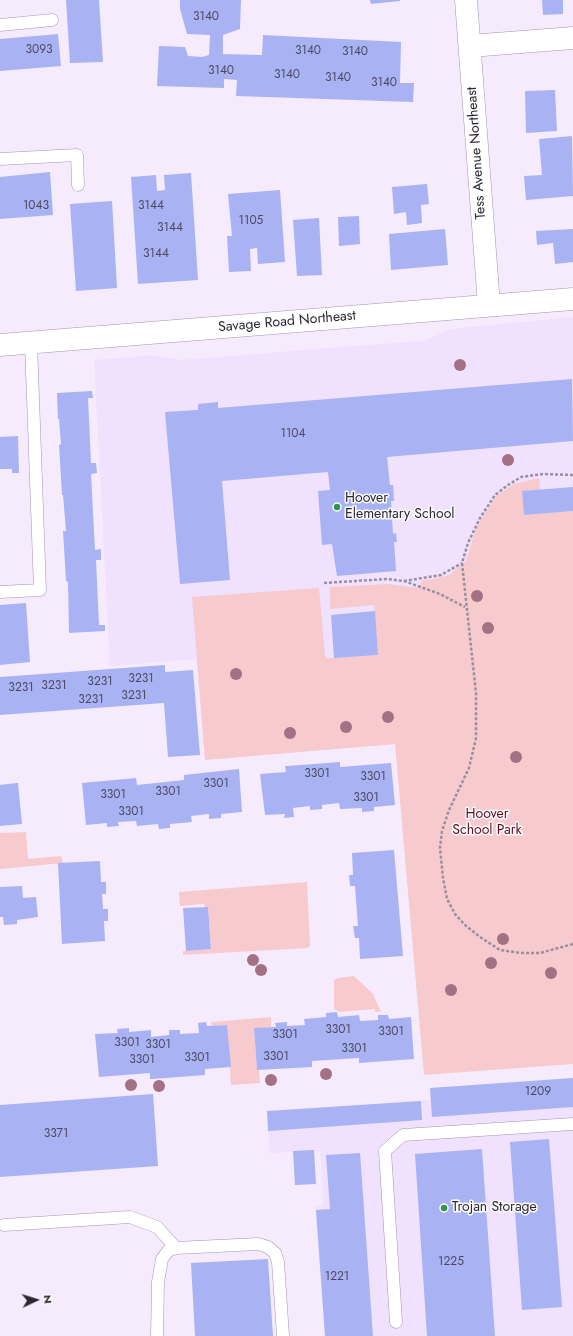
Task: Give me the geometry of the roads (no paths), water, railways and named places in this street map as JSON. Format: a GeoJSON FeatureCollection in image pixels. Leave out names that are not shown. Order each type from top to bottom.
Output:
{"type":"FeatureCollection","features":[{"type":"Feature","properties":{"kind":"street","name":"Tess Avenue Northeast"},"geometry":{"type":"LineString","coordinates":[[466,0],[489,305]]}},
{"type":"Feature","properties":{"kind":"street"},"geometry":{"type":"LineString","coordinates":[[470,46],[573,38]]}},
{"type":"Feature","properties":{"kind":"street","name":"Savage Road Northeast"},"geometry":{"type":"LineString","coordinates":[[0,345],[573,299]]}},
{"type":"Feature","properties":{"kind":"lane"},"geometry":{"type":"LineString","coordinates":[[0,25],[52,20]]}},
{"type":"Feature","properties":{"kind":"lane"},"geometry":{"type":"LineString","coordinates":[[0,159],[77,155],[78,185]]}},
{"type":"Feature","properties":{"kind":"lane"},"geometry":{"type":"LineString","coordinates":[[0,592],[40,590],[31,343]]}},
{"type":"Feature","properties":{"kind":"lane"},"geometry":{"type":"LineString","coordinates":[[396,1322],[385,1151],[403,1135],[573,1124]]}},
{"type":"Feature","properties":{"kind":"lane"},"geometry":{"type":"LineString","coordinates":[[4,1225],[130,1218],[156,1227],[176,1248]]}},
{"type":"Feature","properties":{"kind":"lane"},"geometry":{"type":"LineString","coordinates":[[157,1336],[158,1282],[162,1259],[168,1251],[176,1248],[258,1244],[268,1247],[275,1253],[278,1262],[283,1336]]}},
{"type":"Feature","properties":{"kind":"place","name":"Hoover Elementary School"},"geometry":{"type":"Point","coordinates":[337,507]}},
{"type":"Feature","properties":{"kind":"place","name":"Trojan Storage"},"geometry":{"type":"Point","coordinates":[444,1208]}},
{"type":"Feature","properties":{"kind":"park label","name":"Hoover School Park"},"geometry":{"type":"Point","coordinates":[487,824]}}]}
